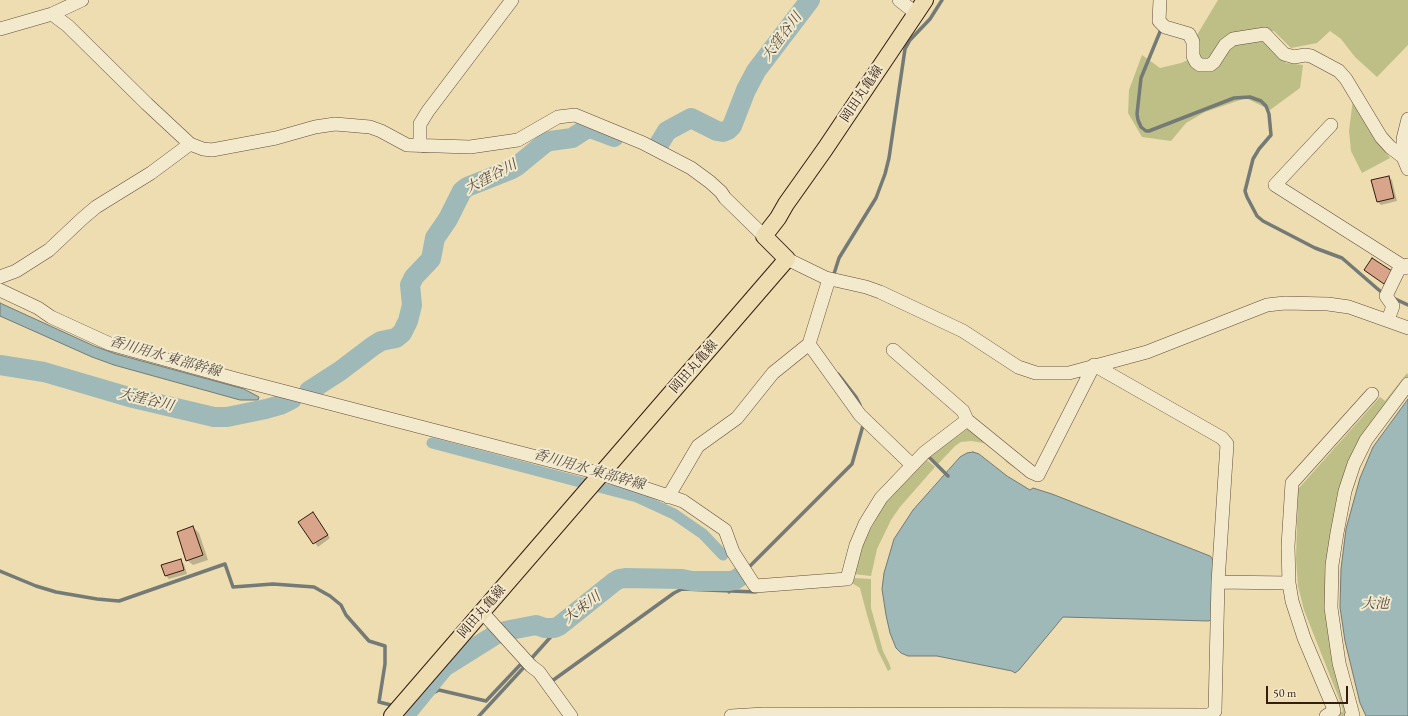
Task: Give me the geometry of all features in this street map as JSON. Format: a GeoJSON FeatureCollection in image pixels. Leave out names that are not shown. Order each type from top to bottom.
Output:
{"type":"FeatureCollection","features":[{"type":"Feature","properties":{"kind":"main road","name":"岡田丸亀線"},"geometry":{"type":"LineString","coordinates":[[764,236],[778,218],[925,0]]}},
{"type":"Feature","properties":{"kind":"main road"},"geometry":{"type":"LineString","coordinates":[[764,236],[787,259]]}},
{"type":"Feature","properties":{"kind":"main road","name":"岡田丸亀線"},"geometry":{"type":"LineString","coordinates":[[392,716],[787,259]]}},
{"type":"Feature","properties":{"kind":"street"},"geometry":{"type":"LineString","coordinates":[[0,29],[52,14],[82,0]]}},
{"type":"Feature","properties":{"kind":"street"},"geometry":{"type":"LineString","coordinates":[[420,146],[420,124],[428,111],[512,0]]}},
{"type":"Feature","properties":{"kind":"street"},"geometry":{"type":"LineString","coordinates":[[899,0],[917,14]]}},
{"type":"Feature","properties":{"kind":"street"},"geometry":{"type":"LineString","coordinates":[[1160,0],[1159,21],[1163,25],[1189,34],[1193,42],[1193,56],[1196,62],[1200,65],[1210,65],[1214,62],[1225,45],[1233,39],[1265,34],[1284,54],[1294,57],[1305,55],[1310,56],[1339,71],[1346,78],[1381,137],[1390,148],[1403,157]]}},
{"type":"Feature","properties":{"kind":"street"},"geometry":{"type":"LineString","coordinates":[[52,14],[68,26],[190,144],[203,149],[212,150],[276,138],[315,127],[334,124],[370,127],[381,131],[407,145],[470,147],[508,143],[518,140],[558,117],[575,115],[643,143],[691,168],[721,192],[725,198],[764,236]]}},
{"type":"Feature","properties":{"kind":"street"},"geometry":{"type":"LineString","coordinates":[[1408,119],[1403,139],[1403,157],[1408,170]]}},
{"type":"Feature","properties":{"kind":"street"},"geometry":{"type":"LineString","coordinates":[[1331,125],[1275,185],[1405,264],[1386,296],[1393,306],[1388,320]]}},
{"type":"Feature","properties":{"kind":"street"},"geometry":{"type":"LineString","coordinates":[[0,277],[16,271],[50,250],[96,207],[151,173],[190,144]]}},
{"type":"Feature","properties":{"kind":"street"},"geometry":{"type":"LineString","coordinates":[[787,259],[832,279],[880,292],[963,331],[1018,367],[1036,373],[1064,373],[1147,352],[1267,305],[1285,303],[1328,304],[1349,307],[1408,328]]}},
{"type":"Feature","properties":{"kind":"street"},"geometry":{"type":"LineString","coordinates":[[668,496],[698,446],[737,418],[773,373],[809,344],[832,279]]}},
{"type":"Feature","properties":{"kind":"street"},"geometry":{"type":"LineString","coordinates":[[0,290],[38,308],[63,323],[110,344],[600,477],[683,501],[725,530],[732,552],[755,586],[846,579],[856,545],[865,524],[881,498],[929,448],[967,420]]}},
{"type":"Feature","properties":{"kind":"street"},"geometry":{"type":"LineString","coordinates":[[809,344],[863,418],[912,465]]}},
{"type":"Feature","properties":{"kind":"street"},"geometry":{"type":"LineString","coordinates":[[893,350],[963,411],[967,420],[1031,472],[1038,475],[1094,365]]}},
{"type":"Feature","properties":{"kind":"street"},"geometry":{"type":"LineString","coordinates":[[731,716],[764,714],[1209,715],[1215,711],[1218,582],[1227,444],[1222,438],[1094,365]]}},
{"type":"Feature","properties":{"kind":"street"},"geometry":{"type":"LineString","coordinates":[[1351,716],[1353,715],[1339,663],[1331,608],[1332,566],[1336,533],[1345,491],[1354,464],[1366,440],[1408,384]]}},
{"type":"Feature","properties":{"kind":"street"},"geometry":{"type":"LineString","coordinates":[[1326,716],[1334,711],[1333,707],[1304,638],[1292,601],[1289,583],[1288,546],[1292,483],[1372,394]]}},
{"type":"Feature","properties":{"kind":"street"},"geometry":{"type":"LineString","coordinates":[[1218,582],[1289,583]]}},
{"type":"Feature","properties":{"kind":"street"},"geometry":{"type":"LineString","coordinates":[[482,612],[528,663],[539,672],[572,716]]}},
{"type":"Feature","properties":{"kind":"green space"},"geometry":{"type":"Polygon","coordinates":[[[1218,0],[1408,0],[1408,45],[1377,77],[1355,57],[1341,39],[1330,31],[1317,43],[1291,48],[1274,31],[1233,37],[1212,58],[1206,61],[1200,59],[1197,35],[1218,0]]]}},
{"type":"Feature","properties":{"kind":"green space"},"geometry":{"type":"Polygon","coordinates":[[[1262,38],[1286,63],[1303,65],[1300,88],[1270,110],[1246,98],[1205,112],[1186,123],[1171,141],[1142,137],[1128,113],[1129,90],[1142,55],[1160,68],[1188,60],[1198,69],[1235,43],[1262,38]]]}},
{"type":"Feature","properties":{"kind":"green space"},"geometry":{"type":"Polygon","coordinates":[[[1353,99],[1390,158],[1362,173],[1351,151],[1349,131],[1353,99]]]}},
{"type":"Feature","properties":{"kind":"green space"},"geometry":{"type":"Polygon","coordinates":[[[1407,373],[1408,380],[1358,449],[1330,559],[1349,709],[1345,716],[1336,716],[1343,711],[1304,610],[1298,586],[1296,559],[1298,489],[1380,397],[1385,401],[1407,373]]]}},
{"type":"Feature","properties":{"kind":"green space"},"geometry":{"type":"Polygon","coordinates":[[[967,429],[973,429],[1037,482],[1006,462],[1004,458],[984,443],[971,441],[961,442],[955,446],[938,464],[930,456],[967,429]]]}},
{"type":"Feature","properties":{"kind":"green space"},"geometry":{"type":"Polygon","coordinates":[[[927,460],[935,467],[900,507],[891,520],[877,549],[871,576],[854,574],[864,541],[886,501],[927,460]]]}},
{"type":"Feature","properties":{"kind":"green space"},"geometry":{"type":"Polygon","coordinates":[[[854,578],[871,579],[871,608],[883,651],[891,669],[888,671],[878,651],[860,588],[852,583],[854,578]]]}},
{"type":"Feature","properties":{"kind":"water"},"geometry":{"type":"Polygon","coordinates":[[[0,303],[94,346],[116,354],[244,389],[259,397],[258,400],[240,400],[114,365],[92,357],[0,316],[0,303]]]}},
{"type":"Feature","properties":{"kind":"water","name":"大池"},"geometry":{"type":"Polygon","coordinates":[[[1408,399],[1408,716],[1366,716],[1360,703],[1345,641],[1340,607],[1341,569],[1346,529],[1360,478],[1373,447],[1408,399]]]}},
{"type":"Feature","properties":{"kind":"water"},"geometry":{"type":"Polygon","coordinates":[[[973,452],[979,454],[1007,476],[1030,490],[1033,488],[1052,494],[1210,556],[1214,561],[1212,618],[1209,621],[1063,617],[1015,673],[1012,671],[937,656],[908,656],[901,653],[896,648],[890,633],[882,589],[884,573],[894,539],[913,510],[960,457],[967,453],[973,452]]]}},
{"type":"Feature","properties":{"kind":"building"},"geometry":{"type":"Polygon","coordinates":[[[1389,176],[1394,198],[1377,202],[1371,180],[1389,176]]]}},
{"type":"Feature","properties":{"kind":"building"},"geometry":{"type":"Polygon","coordinates":[[[1372,258],[1392,271],[1384,284],[1364,270],[1372,258]]]}},
{"type":"Feature","properties":{"kind":"building"},"geometry":{"type":"Polygon","coordinates":[[[313,512],[328,535],[313,544],[298,522],[313,512]]]}},
{"type":"Feature","properties":{"kind":"building"},"geometry":{"type":"Polygon","coordinates":[[[193,526],[203,555],[186,561],[177,532],[193,526]]]}},
{"type":"Feature","properties":{"kind":"building"},"geometry":{"type":"Polygon","coordinates":[[[181,559],[184,570],[165,576],[161,565],[181,559]]]}},
{"type":"Feature","properties":{"kind":"waterway","name":"大窪谷川"},"geometry":{"type":"LineString","coordinates":[[659,144],[667,131],[691,118],[717,131],[723,132],[728,130],[732,126],[746,90],[756,71],[810,0]]}},
{"type":"Feature","properties":{"kind":"waterway"},"geometry":{"type":"LineString","coordinates":[[833,277],[839,258],[876,198],[885,174],[889,158],[905,49],[910,40],[930,19],[942,0]]}},
{"type":"Feature","properties":{"kind":"waterway"},"geometry":{"type":"LineString","coordinates":[[1162,27],[1141,78],[1137,114],[1141,127],[1146,131],[1149,131],[1234,98],[1250,97],[1261,101],[1266,106],[1269,114],[1271,135],[1253,159],[1245,191],[1257,216],[1263,221],[1315,248],[1342,258],[1380,291]]}},
{"type":"Feature","properties":{"kind":"waterway","name":"大窪谷川"},"geometry":{"type":"LineString","coordinates":[[309,391],[340,371],[381,341],[396,338],[402,333],[408,321],[412,305],[410,285],[414,277],[431,259],[435,238],[448,219],[462,191],[467,187],[510,170],[545,143],[550,141],[572,138],[590,128],[614,137]]}},
{"type":"Feature","properties":{"kind":"waterway"},"geometry":{"type":"LineString","coordinates":[[1393,298],[1408,305]]}},
{"type":"Feature","properties":{"kind":"waterway","name":"大窪谷川"},"geometry":{"type":"LineString","coordinates":[[0,365],[44,372],[129,397],[214,417],[227,417],[266,409],[280,405],[292,399]]}},
{"type":"Feature","properties":{"kind":"waterway"},"geometry":{"type":"LineString","coordinates":[[838,374],[856,397],[860,405]]}},
{"type":"Feature","properties":{"kind":"waterway"},"geometry":{"type":"LineString","coordinates":[[747,569],[852,464],[864,422]]}},
{"type":"Feature","properties":{"kind":"waterway","name":"香川用水 東部幹線"},"geometry":{"type":"LineString","coordinates":[[432,443],[637,497],[674,514],[703,534],[723,555]]}},
{"type":"Feature","properties":{"kind":"waterway"},"geometry":{"type":"LineString","coordinates":[[926,458],[928,456],[948,476]]}},
{"type":"Feature","properties":{"kind":"waterway"},"geometry":{"type":"LineString","coordinates":[[0,571],[36,586],[56,592],[119,601],[225,564],[233,587],[273,584],[314,587],[330,596],[341,605],[346,615],[369,641],[385,646],[385,664],[379,702],[395,706]]}},
{"type":"Feature","properties":{"kind":"waterway","name":"大束川"},"geometry":{"type":"LineString","coordinates":[[404,716],[444,667],[495,635],[505,631],[536,625],[545,628],[554,628],[559,626],[619,579],[729,581],[735,580],[741,576]]}},
{"type":"Feature","properties":{"kind":"waterway","name":"大束川"},"geometry":{"type":"LineString","coordinates":[[530,660],[556,631],[618,584],[627,581],[680,583],[692,581]]}},
{"type":"Feature","properties":{"kind":"waterway"},"geometry":{"type":"LineString","coordinates":[[729,581],[729,592]]}},
{"type":"Feature","properties":{"kind":"waterway"},"geometry":{"type":"LineString","coordinates":[[551,679],[552,681],[674,593],[682,589],[756,592]]}},
{"type":"Feature","properties":{"kind":"waterway"},"geometry":{"type":"LineString","coordinates":[[405,708],[416,709],[433,693],[439,690],[486,701],[520,665],[525,665]]}},
{"type":"Feature","properties":{"kind":"waterway"},"geometry":{"type":"LineString","coordinates":[[479,716],[526,665]]}}]}
